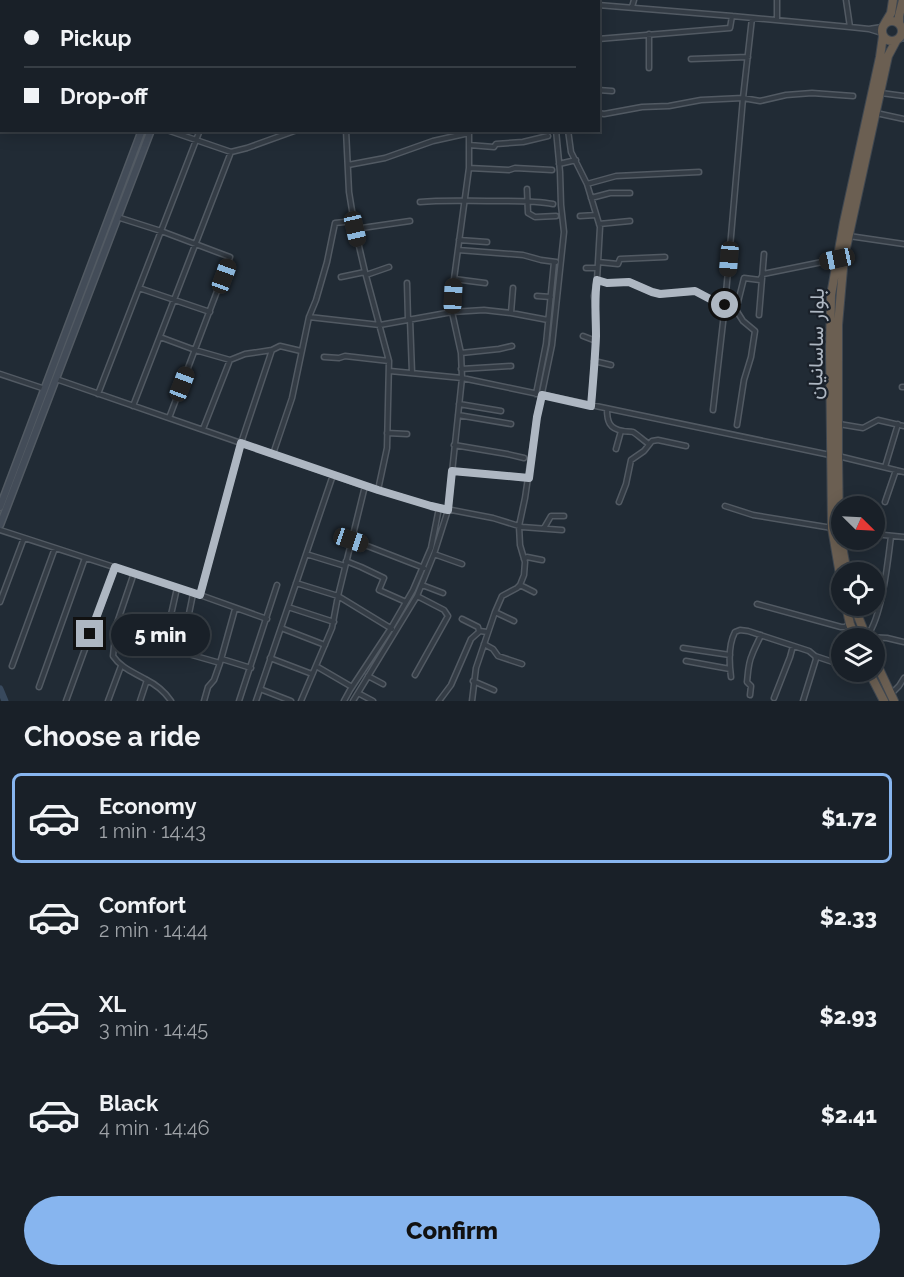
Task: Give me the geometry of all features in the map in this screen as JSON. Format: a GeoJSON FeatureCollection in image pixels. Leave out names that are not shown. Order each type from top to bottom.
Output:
{"type":"FeatureCollection","features":[{"type":"Feature","properties":{"kind":"highway","name":"بلوار ساسانیان"},"geometry":{"type":"LineString","coordinates":[[837,496],[830,350],[831,295],[880,57],[883,30],[891,13],[893,0]]}},
{"type":"Feature","properties":{"kind":"highway","name":"بلوار ساسانیان"},"geometry":{"type":"LineString","coordinates":[[835,456],[838,424],[840,258],[849,236],[888,56],[901,33],[899,16],[903,0]]}},
{"type":"Feature","properties":{"kind":"highway"},"geometry":{"type":"LineString","coordinates":[[890,21],[894,21],[901,33],[889,41],[883,30],[890,21]]}},
{"type":"Feature","properties":{"kind":"highway"},"geometry":{"type":"LineString","coordinates":[[848,616],[852,628]]}},
{"type":"Feature","properties":{"kind":"highway"},"geometry":{"type":"LineString","coordinates":[[876,682],[888,699]]}},
{"type":"Feature","properties":{"kind":"highway"},"geometry":{"type":"LineString","coordinates":[[881,682],[888,699]]}},
{"type":"Feature","properties":{"kind":"street"},"geometry":{"type":"LineString","coordinates":[[632,8],[634,0]]}},
{"type":"Feature","properties":{"kind":"street"},"geometry":{"type":"LineString","coordinates":[[777,0],[777,21]]}},
{"type":"Feature","properties":{"kind":"street"},"geometry":{"type":"LineString","coordinates":[[846,0],[850,27]]}},
{"type":"Feature","properties":{"kind":"street"},"geometry":{"type":"LineString","coordinates":[[600,5],[883,30]]}},
{"type":"Feature","properties":{"kind":"street"},"geometry":{"type":"LineString","coordinates":[[600,39],[730,28],[732,16]]}},
{"type":"Feature","properties":{"kind":"street"},"geometry":{"type":"LineString","coordinates":[[714,410],[752,18]]}},
{"type":"Feature","properties":{"kind":"street"},"geometry":{"type":"LineString","coordinates":[[649,34],[649,68]]}},
{"type":"Feature","properties":{"kind":"street"},"geometry":{"type":"LineString","coordinates":[[691,59],[748,57]]}},
{"type":"Feature","properties":{"kind":"street"},"geometry":{"type":"LineString","coordinates":[[600,90],[612,91]]}},
{"type":"Feature","properties":{"kind":"street"},"geometry":{"type":"LineString","coordinates":[[600,113],[701,100],[743,98],[760,100],[812,93],[853,96]]}},
{"type":"Feature","properties":{"kind":"street"},"geometry":{"type":"LineString","coordinates":[[880,93],[904,96]]}},
{"type":"Feature","properties":{"kind":"street"},"geometry":{"type":"LineString","coordinates":[[876,113],[904,119]]}},
{"type":"Feature","properties":{"kind":"street"},"geometry":{"type":"LineString","coordinates":[[0,525],[141,132]]}},
{"type":"Feature","properties":{"kind":"street"},"geometry":{"type":"LineString","coordinates":[[0,507],[47,390],[55,379],[150,132]]}},
{"type":"Feature","properties":{"kind":"street"},"geometry":{"type":"LineString","coordinates":[[173,132],[231,152],[291,132]]}},
{"type":"Feature","properties":{"kind":"street"},"geometry":{"type":"LineString","coordinates":[[98,394],[199,132]]}},
{"type":"Feature","properties":{"kind":"street"},"geometry":{"type":"LineString","coordinates":[[346,132],[349,192],[355,229],[390,371],[385,461],[378,490]]}},
{"type":"Feature","properties":{"kind":"street"},"geometry":{"type":"LineString","coordinates":[[348,165],[385,158],[433,141],[471,132],[469,168],[454,279],[452,312],[461,353],[462,378],[448,510],[422,585],[353,701]]}},
{"type":"Feature","properties":{"kind":"street"},"geometry":{"type":"LineString","coordinates":[[536,394],[543,363],[550,297],[564,225],[556,132]]}},
{"type":"Feature","properties":{"kind":"street"},"geometry":{"type":"LineString","coordinates":[[568,132],[572,152],[587,184],[599,224],[597,280],[594,296],[596,341],[591,406]]}},
{"type":"Feature","properties":{"kind":"street"},"geometry":{"type":"LineString","coordinates":[[469,145],[494,147],[496,144],[523,142],[548,136]]}},
{"type":"Feature","properties":{"kind":"street"},"geometry":{"type":"LineString","coordinates":[[133,406],[231,152]]}},
{"type":"Feature","properties":{"kind":"street"},"geometry":{"type":"LineString","coordinates":[[559,164],[576,160]]}},
{"type":"Feature","properties":{"kind":"street"},"geometry":{"type":"LineString","coordinates":[[469,168],[552,170]]}},
{"type":"Feature","properties":{"kind":"street"},"geometry":{"type":"LineString","coordinates":[[587,184],[616,176],[699,172]]}},
{"type":"Feature","properties":{"kind":"street"},"geometry":{"type":"LineString","coordinates":[[527,189],[528,213],[535,217],[556,216]]}},
{"type":"Feature","properties":{"kind":"street"},"geometry":{"type":"LineString","coordinates":[[591,198],[610,193],[630,193]]}},
{"type":"Feature","properties":{"kind":"street"},"geometry":{"type":"LineString","coordinates":[[420,202],[537,201],[552,204]]}},
{"type":"Feature","properties":{"kind":"street"},"geometry":{"type":"LineString","coordinates":[[580,216],[596,215]]}},
{"type":"Feature","properties":{"kind":"street"},"geometry":{"type":"LineString","coordinates":[[117,217],[230,257],[169,418]]}},
{"type":"Feature","properties":{"kind":"street"},"geometry":{"type":"LineString","coordinates":[[273,454],[292,398],[309,317],[327,262],[336,223],[354,221]]}},
{"type":"Feature","properties":{"kind":"street"},"geometry":{"type":"LineString","coordinates":[[355,229],[410,221]]}},
{"type":"Feature","properties":{"kind":"street"},"geometry":{"type":"LineString","coordinates":[[599,224],[630,221]]}},
{"type":"Feature","properties":{"kind":"street"},"geometry":{"type":"LineString","coordinates":[[849,236],[904,244]]}},
{"type":"Feature","properties":{"kind":"street"},"geometry":{"type":"LineString","coordinates":[[459,240],[487,242]]}},
{"type":"Feature","properties":{"kind":"street"},"geometry":{"type":"LineString","coordinates":[[458,250],[523,255],[557,262]]}},
{"type":"Feature","properties":{"kind":"street"},"geometry":{"type":"LineString","coordinates":[[759,315],[764,254]]}},
{"type":"Feature","properties":{"kind":"street"},"geometry":{"type":"LineString","coordinates":[[597,262],[618,264],[620,259],[665,257]]}},
{"type":"Feature","properties":{"kind":"street"},"geometry":{"type":"LineString","coordinates":[[763,274],[840,258]]}},
{"type":"Feature","properties":{"kind":"street"},"geometry":{"type":"LineString","coordinates":[[471,701],[473,681],[495,612],[502,596],[517,588],[524,575],[519,526],[529,478],[537,417],[552,345],[557,262]]}},
{"type":"Feature","properties":{"kind":"street"},"geometry":{"type":"LineString","coordinates":[[341,278],[389,267]]}},
{"type":"Feature","properties":{"kind":"street"},"geometry":{"type":"LineString","coordinates":[[586,268],[597,268]]}},
{"type":"Feature","properties":{"kind":"street"},"geometry":{"type":"LineString","coordinates":[[736,310],[744,278],[760,280],[763,274]]}},
{"type":"Feature","properties":{"kind":"street"},"geometry":{"type":"LineString","coordinates":[[454,279],[485,283]]}},
{"type":"Feature","properties":{"kind":"street"},"geometry":{"type":"LineString","coordinates":[[597,280],[607,283],[629,282],[660,294],[695,291],[736,310],[743,321],[754,331],[737,424]]}},
{"type":"Feature","properties":{"kind":"street"},"geometry":{"type":"LineString","coordinates":[[407,284],[412,373]]}},
{"type":"Feature","properties":{"kind":"street"},"geometry":{"type":"LineString","coordinates":[[139,288],[210,312]]}},
{"type":"Feature","properties":{"kind":"street"},"geometry":{"type":"LineString","coordinates":[[511,313],[513,288]]}},
{"type":"Feature","properties":{"kind":"street"},"geometry":{"type":"LineString","coordinates":[[537,296],[550,297]]}},
{"type":"Feature","properties":{"kind":"street"},"geometry":{"type":"LineString","coordinates":[[309,317],[380,325],[452,312],[484,310],[548,320]]}},
{"type":"Feature","properties":{"kind":"street"},"geometry":{"type":"LineString","coordinates":[[583,336],[596,341]]}},
{"type":"Feature","properties":{"kind":"street"},"geometry":{"type":"LineString","coordinates":[[160,337],[230,360],[245,354],[272,350],[279,346],[301,351]]}},
{"type":"Feature","properties":{"kind":"street"},"geometry":{"type":"LineString","coordinates":[[461,353],[512,346]]}},
{"type":"Feature","properties":{"kind":"street"},"geometry":{"type":"LineString","coordinates":[[200,595],[241,443],[272,350]]}},
{"type":"Feature","properties":{"kind":"street"},"geometry":{"type":"LineString","coordinates":[[324,357],[345,356],[389,361]]}},
{"type":"Feature","properties":{"kind":"street"},"geometry":{"type":"LineString","coordinates":[[203,430],[230,360]]}},
{"type":"Feature","properties":{"kind":"street"},"geometry":{"type":"LineString","coordinates":[[594,361],[612,365]]}},
{"type":"Feature","properties":{"kind":"street"},"geometry":{"type":"LineString","coordinates":[[461,369],[511,366]]}},
{"type":"Feature","properties":{"kind":"street"},"geometry":{"type":"LineString","coordinates":[[390,371],[462,378],[904,472]]}},
{"type":"Feature","properties":{"kind":"street"},"geometry":{"type":"LineString","coordinates":[[0,374],[47,390]]}},
{"type":"Feature","properties":{"kind":"street"},"geometry":{"type":"LineString","coordinates":[[55,379],[378,490],[439,508],[493,518],[519,526],[562,530]]}},
{"type":"Feature","properties":{"kind":"street"},"geometry":{"type":"LineString","coordinates":[[459,404],[501,411]]}},
{"type":"Feature","properties":{"kind":"street"},"geometry":{"type":"LineString","coordinates":[[608,409],[609,423],[614,428],[634,433],[649,444]]}},
{"type":"Feature","properties":{"kind":"street"},"geometry":{"type":"LineString","coordinates":[[458,415],[511,424]]}},
{"type":"Feature","properties":{"kind":"street"},"geometry":{"type":"LineString","coordinates":[[838,424],[863,428],[878,420],[904,426]]}},
{"type":"Feature","properties":{"kind":"street"},"geometry":{"type":"LineString","coordinates":[[885,467],[897,424]]}},
{"type":"Feature","properties":{"kind":"street"},"geometry":{"type":"LineString","coordinates":[[616,449],[621,431]]}},
{"type":"Feature","properties":{"kind":"street"},"geometry":{"type":"LineString","coordinates":[[387,433],[406,434]]}},
{"type":"Feature","properties":{"kind":"street"},"geometry":{"type":"LineString","coordinates":[[619,502],[631,460],[644,451],[652,441],[658,440],[686,446]]}},
{"type":"Feature","properties":{"kind":"street"},"geometry":{"type":"LineString","coordinates":[[454,445],[524,458]]}},
{"type":"Feature","properties":{"kind":"street"},"geometry":{"type":"LineString","coordinates":[[885,502],[896,470]]}},
{"type":"Feature","properties":{"kind":"street"},"geometry":{"type":"LineString","coordinates":[[452,471],[529,478]]}},
{"type":"Feature","properties":{"kind":"street"},"geometry":{"type":"LineString","coordinates":[[256,701],[333,475]]}},
{"type":"Feature","properties":{"kind":"street"},"geometry":{"type":"LineString","coordinates":[[301,701],[334,622],[338,596],[365,486]]}},
{"type":"Feature","properties":{"kind":"street"},"geometry":{"type":"LineString","coordinates":[[725,506],[753,515],[831,528]]}},
{"type":"Feature","properties":{"kind":"street"},"geometry":{"type":"LineString","coordinates":[[344,701],[406,602],[416,593],[431,548],[439,508]]}},
{"type":"Feature","properties":{"kind":"street"},"geometry":{"type":"LineString","coordinates":[[543,529],[551,516],[564,516]]}},
{"type":"Feature","properties":{"kind":"street"},"geometry":{"type":"LineString","coordinates":[[0,530],[267,619]]}},
{"type":"Feature","properties":{"kind":"street"},"geometry":{"type":"LineString","coordinates":[[885,535],[904,537]]}},
{"type":"Feature","properties":{"kind":"street"},"geometry":{"type":"LineString","coordinates":[[872,628],[885,576],[891,536]]}},
{"type":"Feature","properties":{"kind":"street"},"geometry":{"type":"LineString","coordinates":[[0,602],[24,538]]}},
{"type":"Feature","properties":{"kind":"street"},"geometry":{"type":"LineString","coordinates":[[351,540],[423,568]]}},
{"type":"Feature","properties":{"kind":"street"},"geometry":{"type":"LineString","coordinates":[[12,666],[55,548]]}},
{"type":"Feature","properties":{"kind":"street"},"geometry":{"type":"LineString","coordinates":[[306,554],[346,563],[384,578],[379,590],[406,602]]}},
{"type":"Feature","properties":{"kind":"street"},"geometry":{"type":"LineString","coordinates":[[434,554],[462,564]]}},
{"type":"Feature","properties":{"kind":"street"},"geometry":{"type":"LineString","coordinates":[[524,559],[527,557],[542,560]]}},
{"type":"Feature","properties":{"kind":"street"},"geometry":{"type":"LineString","coordinates":[[39,687],[85,558]]}},
{"type":"Feature","properties":{"kind":"street"},"geometry":{"type":"LineString","coordinates":[[66,701],[115,567]]}},
{"type":"Feature","properties":{"kind":"street"},"geometry":{"type":"LineString","coordinates":[[134,573],[116,626],[113,656],[121,666],[159,688],[171,701]]}},
{"type":"Feature","properties":{"kind":"street"},"geometry":{"type":"LineString","coordinates":[[296,583],[338,596],[395,631]]}},
{"type":"Feature","properties":{"kind":"street"},"geometry":{"type":"LineString","coordinates":[[239,701],[277,585]]}},
{"type":"Feature","properties":{"kind":"street"},"geometry":{"type":"LineString","coordinates":[[422,585],[443,593]]}},
{"type":"Feature","properties":{"kind":"street"},"geometry":{"type":"LineString","coordinates":[[520,585],[534,592]]}},
{"type":"Feature","properties":{"kind":"street"},"geometry":{"type":"LineString","coordinates":[[166,637],[177,588]]}},
{"type":"Feature","properties":{"kind":"street"},"geometry":{"type":"LineString","coordinates":[[415,675],[448,616],[444,610],[416,593]]}},
{"type":"Feature","properties":{"kind":"street"},"geometry":{"type":"LineString","coordinates":[[193,594],[182,648],[185,653],[251,668]]}},
{"type":"Feature","properties":{"kind":"street"},"geometry":{"type":"LineString","coordinates":[[757,604],[841,627],[850,624]]}},
{"type":"Feature","properties":{"kind":"street"},"geometry":{"type":"LineString","coordinates":[[288,607],[334,622]]}},
{"type":"Feature","properties":{"kind":"street"},"geometry":{"type":"LineString","coordinates":[[204,701],[221,661],[235,609]]}},
{"type":"Feature","properties":{"kind":"street"},"geometry":{"type":"LineString","coordinates":[[495,612],[514,621]]}},
{"type":"Feature","properties":{"kind":"street"},"geometry":{"type":"LineString","coordinates":[[462,619],[478,627],[479,631]]}},
{"type":"Feature","properties":{"kind":"street"},"geometry":{"type":"LineString","coordinates":[[116,626],[183,641]]}},
{"type":"Feature","properties":{"kind":"street"},"geometry":{"type":"LineString","coordinates":[[281,628],[325,645]]}},
{"type":"Feature","properties":{"kind":"street"},"geometry":{"type":"LineString","coordinates":[[731,677],[730,655],[733,636],[740,630],[809,651],[815,656],[831,661]]}},
{"type":"Feature","properties":{"kind":"street"},"geometry":{"type":"LineString","coordinates":[[479,631],[487,632]]}},
{"type":"Feature","properties":{"kind":"street"},"geometry":{"type":"LineString","coordinates":[[439,701],[451,685],[471,639],[479,631]]}},
{"type":"Feature","properties":{"kind":"street"},"geometry":{"type":"LineString","coordinates":[[750,695],[751,686],[747,682],[749,668],[752,654],[761,635]]}},
{"type":"Feature","properties":{"kind":"street"},"geometry":{"type":"LineString","coordinates":[[885,638],[904,642]]}},
{"type":"Feature","properties":{"kind":"street"},"geometry":{"type":"LineString","coordinates":[[484,644],[498,656],[522,664]]}},
{"type":"Feature","properties":{"kind":"street"},"geometry":{"type":"LineString","coordinates":[[774,698],[793,646]]}},
{"type":"Feature","properties":{"kind":"street"},"geometry":{"type":"LineString","coordinates":[[683,648],[730,655]]}},
{"type":"Feature","properties":{"kind":"street"},"geometry":{"type":"LineString","coordinates":[[803,701],[815,656]]}},
{"type":"Feature","properties":{"kind":"street"},"geometry":{"type":"LineString","coordinates":[[270,658],[312,674]]}},
{"type":"Feature","properties":{"kind":"street"},"geometry":{"type":"LineString","coordinates":[[686,661],[730,669]]}},
{"type":"Feature","properties":{"kind":"street"},"geometry":{"type":"LineString","coordinates":[[108,701],[121,666]]}},
{"type":"Feature","properties":{"kind":"street"},"geometry":{"type":"LineString","coordinates":[[316,666],[352,687]]}},
{"type":"Feature","properties":{"kind":"street"},"geometry":{"type":"LineString","coordinates":[[369,676],[383,684]]}},
{"type":"Feature","properties":{"kind":"street"},"geometry":{"type":"LineString","coordinates":[[888,699],[904,678]]}},
{"type":"Feature","properties":{"kind":"street"},"geometry":{"type":"LineString","coordinates":[[140,701],[147,680]]}},
{"type":"Feature","properties":{"kind":"street"},"geometry":{"type":"LineString","coordinates":[[473,681],[494,690]]}},
{"type":"Feature","properties":{"kind":"street"},"geometry":{"type":"LineString","coordinates":[[260,689],[291,701]]}},
{"type":"Feature","properties":{"kind":"street"},"geometry":{"type":"LineString","coordinates":[[358,693],[373,701]]}},
{"type":"Feature","properties":{"kind":"waterway"},"geometry":{"type":"LineString","coordinates":[[0,689],[5,701]]}},
{"type":"Feature","properties":{"kind":"route"},"geometry":{"type":"LineString","coordinates":[[90,634],[115,567],[200,595],[241,443],[378,490],[448,510],[452,471],[529,478],[542,395],[591,406],[596,341],[594,296],[597,280],[607,283],[629,282],[660,294],[695,291],[725,305]]}}]}
